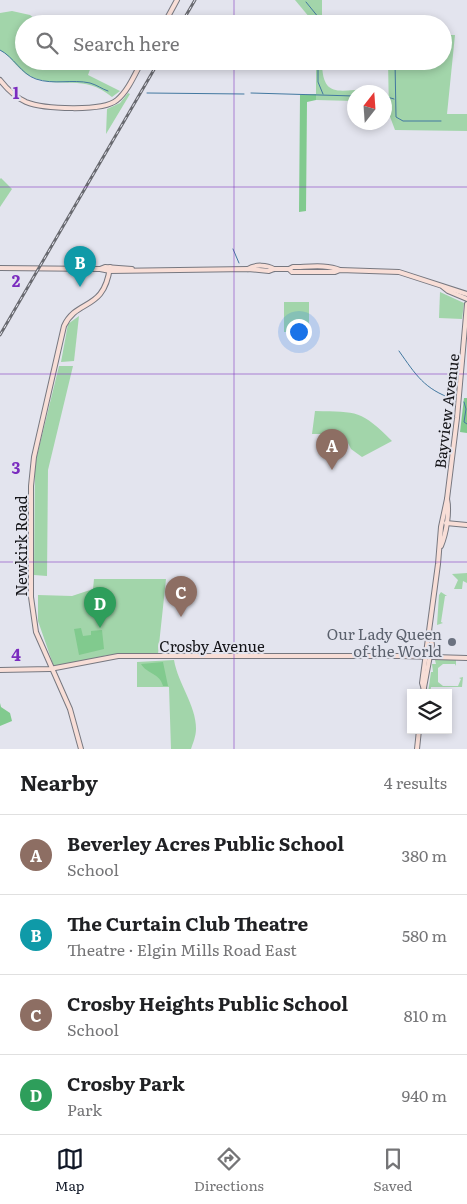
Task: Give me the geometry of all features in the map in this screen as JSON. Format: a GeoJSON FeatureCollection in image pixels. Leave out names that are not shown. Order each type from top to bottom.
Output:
{"type":"FeatureCollection","features":[{"type":"Feature","properties":{"kind":"street"},"geometry":{"type":"LineString","coordinates":[[169,15],[177,0]]}},
{"type":"Feature","properties":{"kind":"street"},"geometry":{"type":"LineString","coordinates":[[0,80],[17,98],[28,103],[54,106],[104,107],[117,100],[137,70]]}},
{"type":"Feature","properties":{"kind":"street"},"geometry":{"type":"LineString","coordinates":[[0,268],[248,269],[269,272],[274,269],[289,269],[292,272],[335,272],[340,270],[399,272],[467,294]]}},
{"type":"Feature","properties":{"kind":"street","name":"Newkirk Road"},"geometry":{"type":"LineString","coordinates":[[82,749],[70,709],[50,669],[36,632],[32,608],[31,486],[34,457],[64,326],[73,314],[95,300],[110,277],[110,269]]}},
{"type":"Feature","properties":{"kind":"street"},"geometry":{"type":"LineString","coordinates":[[443,287],[467,299]]}},
{"type":"Feature","properties":{"kind":"street","name":"Bayview Avenue"},"geometry":{"type":"LineString","coordinates":[[423,689],[432,637],[430,632],[441,527],[447,499],[467,325],[467,304]]}},
{"type":"Feature","properties":{"kind":"street","name":"Bayview Avenue"},"geometry":{"type":"LineString","coordinates":[[440,548],[444,540],[447,499]]}},
{"type":"Feature","properties":{"kind":"street"},"geometry":{"type":"LineString","coordinates":[[446,523],[467,525]]}},
{"type":"Feature","properties":{"kind":"street","name":"Crosby Avenue"},"geometry":{"type":"LineString","coordinates":[[0,670],[50,669],[118,656],[467,658]]}},
{"type":"Feature","properties":{"kind":"street"},"geometry":{"type":"LineString","coordinates":[[417,749],[419,734]]}},
{"type":"Feature","properties":{"kind":"green space"},"geometry":{"type":"Polygon","coordinates":[[[295,0],[322,0],[322,15],[308,15],[295,0]]]}},
{"type":"Feature","properties":{"kind":"green space"},"geometry":{"type":"Polygon","coordinates":[[[12,11],[30,15],[15,15],[15,64],[0,50],[0,13],[12,11]]]}},
{"type":"Feature","properties":{"kind":"green space"},"geometry":{"type":"Polygon","coordinates":[[[452,35],[455,35],[452,65],[452,35]]]}},
{"type":"Feature","properties":{"kind":"green space"},"geometry":{"type":"Polygon","coordinates":[[[22,70],[90,70],[88,75],[120,91],[112,97],[91,86],[43,81],[22,70]]]}},
{"type":"Feature","properties":{"kind":"green space"},"geometry":{"type":"Polygon","coordinates":[[[316,70],[323,70],[325,82],[329,87],[334,90],[347,91],[347,101],[316,100],[316,70]]]}},
{"type":"Feature","properties":{"kind":"green space"},"geometry":{"type":"Polygon","coordinates":[[[388,70],[451,70],[447,114],[467,114],[467,131],[395,130],[392,122],[392,85],[388,85],[388,70]]]}},
{"type":"Feature","properties":{"kind":"green space"},"geometry":{"type":"Polygon","coordinates":[[[128,93],[130,94],[106,134],[107,109],[120,103],[128,93]]]}},
{"type":"Feature","properties":{"kind":"green space"},"geometry":{"type":"Polygon","coordinates":[[[316,94],[316,100],[307,102],[306,211],[299,212],[300,95],[316,94]]]}},
{"type":"Feature","properties":{"kind":"green space"},"geometry":{"type":"Polygon","coordinates":[[[0,179],[12,189],[0,207],[0,179]]]}},
{"type":"Feature","properties":{"kind":"green space"},"geometry":{"type":"Polygon","coordinates":[[[440,292],[464,303],[462,319],[439,318],[440,292]]]}},
{"type":"Feature","properties":{"kind":"green space"},"geometry":{"type":"Polygon","coordinates":[[[284,302],[309,302],[309,332],[284,332],[284,302]]]}},
{"type":"Feature","properties":{"kind":"green space"},"geometry":{"type":"Polygon","coordinates":[[[79,316],[74,361],[61,362],[68,324],[79,316]]]}},
{"type":"Feature","properties":{"kind":"green space"},"geometry":{"type":"Polygon","coordinates":[[[59,366],[73,366],[48,470],[47,576],[34,575],[35,464],[59,366]]]}},
{"type":"Feature","properties":{"kind":"green space"},"geometry":{"type":"Polygon","coordinates":[[[464,398],[467,398],[467,433],[460,432],[464,398]]]}},
{"type":"Feature","properties":{"kind":"green space"},"geometry":{"type":"Polygon","coordinates":[[[315,411],[358,415],[373,423],[392,441],[362,457],[351,449],[347,441],[342,440],[342,434],[312,434],[315,411]]]}},
{"type":"Feature","properties":{"kind":"green space"},"geometry":{"type":"Polygon","coordinates":[[[467,573],[467,583],[463,581],[462,589],[454,589],[458,580],[452,574],[467,573]]]}},
{"type":"Feature","properties":{"kind":"green space"},"geometry":{"type":"Polygon","coordinates":[[[94,579],[166,579],[158,654],[108,655],[54,667],[38,621],[38,595],[72,596],[93,589],[94,579]]]}},
{"type":"Feature","properties":{"kind":"green space"},"geometry":{"type":"Polygon","coordinates":[[[441,592],[447,596],[445,596],[441,622],[443,623],[437,625],[439,595],[441,592]]]}},
{"type":"Feature","properties":{"kind":"green space"},"geometry":{"type":"Polygon","coordinates":[[[81,628],[83,636],[91,635],[91,631],[102,630],[104,649],[79,655],[74,629],[81,628]]]}},
{"type":"Feature","properties":{"kind":"green space"},"geometry":{"type":"Polygon","coordinates":[[[174,660],[195,720],[196,734],[191,749],[171,749],[169,687],[137,687],[137,662],[174,660]]]}},
{"type":"Feature","properties":{"kind":"green space"},"geometry":{"type":"Polygon","coordinates":[[[435,660],[456,660],[456,666],[455,664],[443,664],[438,668],[438,682],[443,686],[458,686],[461,679],[459,678],[463,677],[462,687],[431,687],[429,689],[431,672],[433,672],[432,664],[436,664],[435,660]]]}},
{"type":"Feature","properties":{"kind":"green space"},"geometry":{"type":"Polygon","coordinates":[[[163,662],[168,686],[163,686],[159,678],[141,664],[163,662]]]}},
{"type":"Feature","properties":{"kind":"green space"},"geometry":{"type":"Polygon","coordinates":[[[0,703],[1,707],[10,713],[12,721],[0,726],[0,703]]]}},
{"type":"Feature","properties":{"kind":"waterway"},"geometry":{"type":"LineString","coordinates":[[306,2],[317,15]]}},
{"type":"Feature","properties":{"kind":"waterway"},"geometry":{"type":"LineString","coordinates":[[0,50],[15,63]]}},
{"type":"Feature","properties":{"kind":"waterway"},"geometry":{"type":"LineString","coordinates":[[23,70],[31,77],[43,81],[90,83],[108,91]]}},
{"type":"Feature","properties":{"kind":"waterway"},"geometry":{"type":"LineString","coordinates":[[318,70],[318,82],[323,94]]}},
{"type":"Feature","properties":{"kind":"waterway"},"geometry":{"type":"LineString","coordinates":[[395,70],[396,117],[403,121],[441,121]]}},
{"type":"Feature","properties":{"kind":"waterway"},"geometry":{"type":"LineString","coordinates":[[147,93],[244,94]]}},
{"type":"Feature","properties":{"kind":"waterway"},"geometry":{"type":"LineString","coordinates":[[251,93],[347,96]]}},
{"type":"Feature","properties":{"kind":"waterway"},"geometry":{"type":"LineString","coordinates":[[233,249],[239,263]]}},
{"type":"Feature","properties":{"kind":"waterway"},"geometry":{"type":"LineString","coordinates":[[399,351],[416,374],[428,386],[453,399]]}},
{"type":"Feature","properties":{"kind":"waterway"},"geometry":{"type":"LineString","coordinates":[[464,402],[466,409],[464,422],[467,424]]}},
{"type":"Feature","properties":{"kind":"railway"},"geometry":{"type":"LineString","coordinates":[[186,15],[195,0]]}},
{"type":"Feature","properties":{"kind":"railway"},"geometry":{"type":"LineString","coordinates":[[0,335],[154,70]]}},
{"type":"Feature","properties":{"kind":"place","name":"The Curtain Club Theatre"},"geometry":{"type":"Point","coordinates":[80,287]}},
{"type":"Feature","properties":{"kind":"place","name":"Beverley Acres Public School"},"geometry":{"type":"Point","coordinates":[332,470]}},
{"type":"Feature","properties":{"kind":"place","name":"Crosby Heights Public School"},"geometry":{"type":"Point","coordinates":[181,617]}},
{"type":"Feature","properties":{"kind":"place","name":"Crosby Park"},"geometry":{"type":"Point","coordinates":[100,628]}},
{"type":"Feature","properties":{"kind":"place","name":"Our Lady Queen of the World"},"geometry":{"type":"Point","coordinates":[452,642]}}]}
